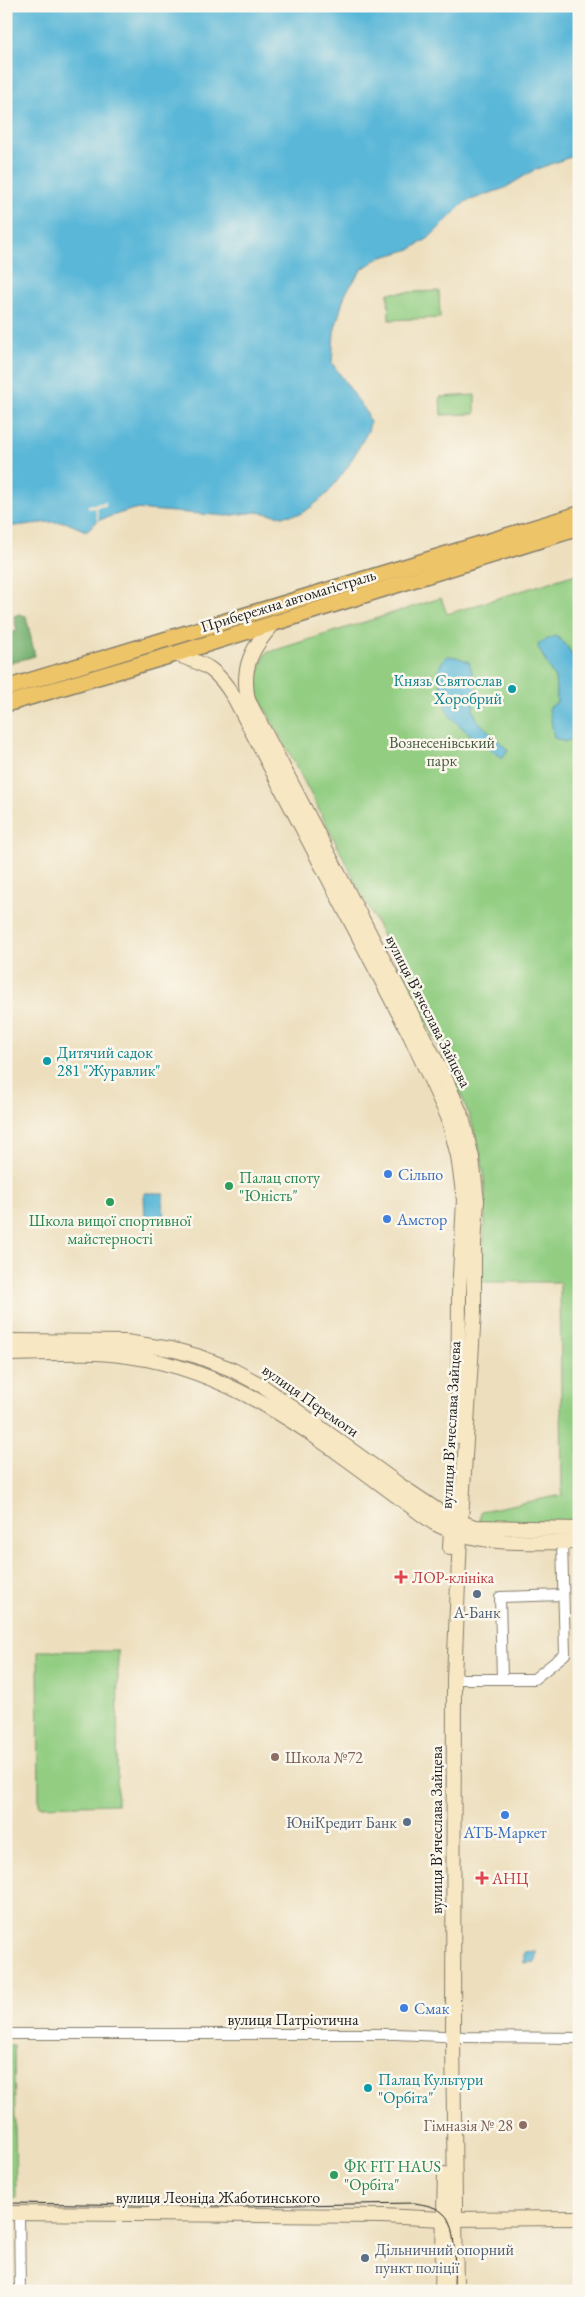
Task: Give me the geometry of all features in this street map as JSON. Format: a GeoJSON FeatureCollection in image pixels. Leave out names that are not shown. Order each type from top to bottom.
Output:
{"type":"FeatureCollection","features":[{"type":"Feature","properties":{"kind":"main road","name":"Прибережна автомагістраль"},"geometry":{"type":"LineString","coordinates":[[6,688],[579,514]]}},
{"type":"Feature","properties":{"kind":"main road","name":"Прибережна автомагістраль"},"geometry":{"type":"LineString","coordinates":[[6,704],[175,654],[579,528]]}},
{"type":"Feature","properties":{"kind":"main road","name":"вулиця Вʼячеслава Зайцева"},"geometry":{"type":"LineString","coordinates":[[274,623],[260,637],[251,652],[245,684],[248,700],[446,1080],[462,1117],[472,1158],[477,1201],[474,1244],[474,1312],[456,1528],[449,2219],[442,2291]]}},
{"type":"Feature","properties":{"kind":"main road","name":"вулиця Вʼячеслава Зайцева"},"geometry":{"type":"LineString","coordinates":[[175,654],[206,665],[222,678],[235,699],[405,1026],[448,1117],[458,1156],[464,1200],[459,1293],[450,2037]]}},
{"type":"Feature","properties":{"kind":"main road","name":"вулиця Перемоги"},"geometry":{"type":"LineString","coordinates":[[6,1341],[126,1342],[172,1349],[197,1356],[231,1369],[261,1385],[456,1528],[475,1539],[579,1542]]}},
{"type":"Feature","properties":{"kind":"main road"},"geometry":{"type":"LineString","coordinates":[[166,1363],[173,1356],[172,1349]]}},
{"type":"Feature","properties":{"kind":"main road","name":"вулиця Перемоги"},"geometry":{"type":"LineString","coordinates":[[6,1354],[126,1355],[191,1370],[235,1388],[275,1409],[434,1523],[456,1528],[579,1529]]}},
{"type":"Feature","properties":{"kind":"main road"},"geometry":{"type":"LineString","coordinates":[[191,1370],[188,1361],[197,1356]]}},
{"type":"Feature","properties":{"kind":"main road","name":"вулиця Леоніда Жаботинського"},"geometry":{"type":"LineString","coordinates":[[13,2213],[382,2216],[449,2219],[579,2218]]}},
{"type":"Feature","properties":{"kind":"main road","name":"вулиця Вʼячеслава Зайцева"},"geometry":{"type":"LineString","coordinates":[[449,2219],[456,2291]]}},
{"type":"Feature","properties":{"kind":"street"},"geometry":{"type":"LineString","coordinates":[[454,1679],[534,1679],[565,1654],[562,1542]]}},
{"type":"Feature","properties":{"kind":"street"},"geometry":{"type":"LineString","coordinates":[[502,1679],[500,1597],[564,1595]]}},
{"type":"Feature","properties":{"kind":"street","name":"вулиця Патріотична"},"geometry":{"type":"LineString","coordinates":[[6,2034],[386,2034],[450,2037],[579,2038]]}},
{"type":"Feature","properties":{"kind":"street"},"geometry":{"type":"LineString","coordinates":[[13,2213],[20,2291]]}},
{"type":"Feature","properties":{"kind":"green space"},"geometry":{"type":"Polygon","coordinates":[[[439,291],[440,318],[389,320],[388,293],[439,291]]]}},
{"type":"Feature","properties":{"kind":"green space"},"geometry":{"type":"Polygon","coordinates":[[[475,395],[475,414],[441,415],[440,397],[475,395]]]}},
{"type":"Feature","properties":{"kind":"green space","name":"Вознесенівський парк"},"geometry":{"type":"Polygon","coordinates":[[[579,573],[579,1525],[479,1525],[481,1511],[562,1495],[560,1282],[481,1282],[485,1225],[483,1168],[478,1143],[461,1094],[438,1044],[314,799],[258,696],[255,681],[266,653],[441,598],[447,614],[579,573]]]}},
{"type":"Feature","properties":{"kind":"green space"},"geometry":{"type":"Polygon","coordinates":[[[19,614],[26,616],[35,656],[6,664],[6,634],[17,631],[14,616],[19,614]]]}},
{"type":"Feature","properties":{"kind":"green space"},"geometry":{"type":"Polygon","coordinates":[[[38,1651],[118,1651],[117,1804],[39,1806],[38,1651]]]}},
{"type":"Feature","properties":{"kind":"green space"},"geometry":{"type":"Polygon","coordinates":[[[6,2045],[14,2045],[16,2198],[6,2197],[6,2045]]]}},
{"type":"Feature","properties":{"kind":"water"},"geometry":{"type":"Polygon","coordinates":[[[6,6],[579,6],[579,154],[534,170],[505,188],[465,202],[429,238],[411,249],[379,258],[362,269],[345,294],[334,332],[332,363],[367,413],[370,423],[368,431],[347,468],[327,494],[310,508],[300,514],[283,516],[256,512],[227,516],[134,509],[99,520],[86,531],[65,522],[6,527],[6,6]]]}},
{"type":"Feature","properties":{"kind":"water"},"geometry":{"type":"Polygon","coordinates":[[[555,636],[565,643],[571,654],[576,667],[578,681],[579,737],[564,742],[554,738],[549,708],[557,702],[555,679],[538,647],[539,643],[555,636]]]}},
{"type":"Feature","properties":{"kind":"water"},"geometry":{"type":"Polygon","coordinates":[[[447,656],[457,657],[469,662],[475,686],[473,710],[478,721],[508,750],[502,758],[464,729],[447,711],[441,688],[439,667],[447,656]]]}},
{"type":"Feature","properties":{"kind":"water"},"geometry":{"type":"Polygon","coordinates":[[[144,1193],[163,1193],[164,1224],[145,1224],[144,1193]]]}},
{"type":"Feature","properties":{"kind":"water"},"geometry":{"type":"Polygon","coordinates":[[[536,1951],[535,1962],[524,1963],[524,1952],[536,1951]]]}},
{"type":"Feature","properties":{"kind":"pier"},"geometry":{"type":"Polygon","coordinates":[[[106,502],[106,506],[97,507],[98,525],[95,508],[88,508],[88,505],[106,502]]]}},
{"type":"Feature","properties":{"kind":"tram line"},"geometry":{"type":"LineString","coordinates":[[6,2203],[233,2206],[423,2204],[438,2209],[448,2220],[454,2250],[454,2291]]}},
{"type":"Feature","properties":{"kind":"place","name":"Князь Святослав Хоробрий"},"geometry":{"type":"Point","coordinates":[512,689]}},
{"type":"Feature","properties":{"kind":"place","name":"Дитячий садок 281 \"Журавлик\""},"geometry":{"type":"Point","coordinates":[47,1061]}},
{"type":"Feature","properties":{"kind":"place","name":"Сільпо"},"geometry":{"type":"Point","coordinates":[388,1174]}},
{"type":"Feature","properties":{"kind":"place","name":"Палац споту \"Юність\""},"geometry":{"type":"Point","coordinates":[229,1186]}},
{"type":"Feature","properties":{"kind":"place","name":"Школа вищої спортивної майстерності"},"geometry":{"type":"Point","coordinates":[110,1202]}},
{"type":"Feature","properties":{"kind":"place","name":"Амстор"},"geometry":{"type":"Point","coordinates":[387,1219]}},
{"type":"Feature","properties":{"kind":"place","name":"ЛОР-клініка"},"geometry":{"type":"Point","coordinates":[401,1577]}},
{"type":"Feature","properties":{"kind":"place","name":"А-Банк"},"geometry":{"type":"Point","coordinates":[477,1594]}},
{"type":"Feature","properties":{"kind":"place","name":"Школа №72"},"geometry":{"type":"Point","coordinates":[275,1757]}},
{"type":"Feature","properties":{"kind":"place","name":"АТБ-Маркет"},"geometry":{"type":"Point","coordinates":[505,1815]}},
{"type":"Feature","properties":{"kind":"place","name":"ЮніКредит Банк"},"geometry":{"type":"Point","coordinates":[407,1822]}},
{"type":"Feature","properties":{"kind":"place","name":"АНЦ"},"geometry":{"type":"Point","coordinates":[482,1878]}},
{"type":"Feature","properties":{"kind":"place","name":"Смак"},"geometry":{"type":"Point","coordinates":[404,2008]}},
{"type":"Feature","properties":{"kind":"place","name":"Палац Культури \"Орбіта\""},"geometry":{"type":"Point","coordinates":[368,2088]}},
{"type":"Feature","properties":{"kind":"place","name":"Гімназія № 28"},"geometry":{"type":"Point","coordinates":[523,2125]}},
{"type":"Feature","properties":{"kind":"place","name":"ФК FIT HAUS \"Орбіта\""},"geometry":{"type":"Point","coordinates":[334,2175]}},
{"type":"Feature","properties":{"kind":"place","name":"Дільничний опорний пункт поліції"},"geometry":{"type":"Point","coordinates":[365,2258]}}]}
